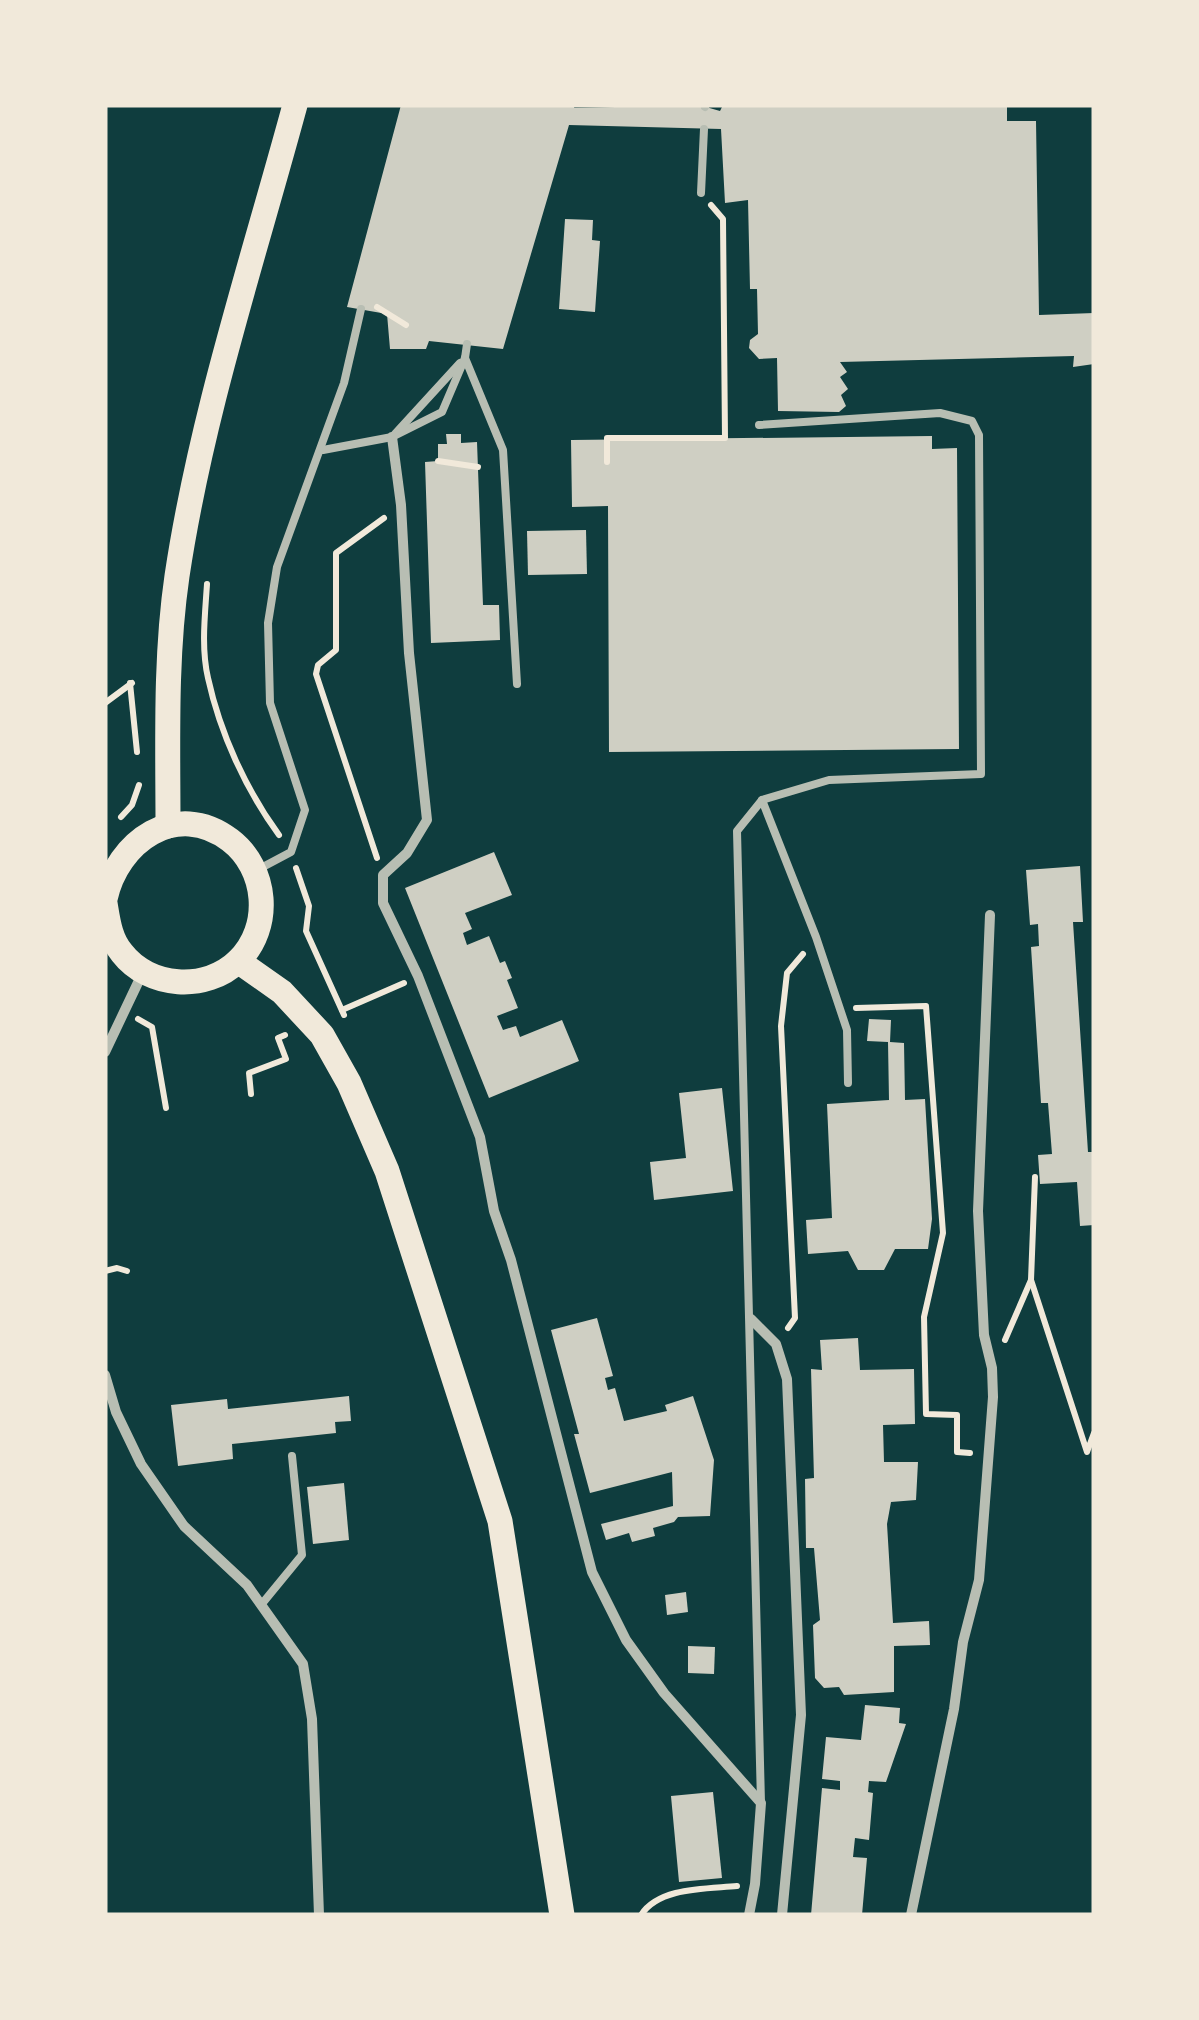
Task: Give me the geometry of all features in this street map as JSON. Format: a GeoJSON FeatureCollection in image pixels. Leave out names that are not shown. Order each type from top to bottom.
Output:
{"type":"FeatureCollection","features":[{"type":"Feature","properties":{"kind":"main road"},"geometry":{"type":"LineString","coordinates":[[168,826],[168,677],[176,579],[195,474],[296,105]]}},
{"type":"Feature","properties":{"kind":"main road"},"geometry":{"type":"LineString","coordinates":[[168,826],[201,826],[224,836],[239,848],[255,871],[262,900],[257,932],[238,961],[212,977],[169,981],[143,972],[122,954],[109,929],[105,901],[110,874],[133,843],[168,826]]}},
{"type":"Feature","properties":{"kind":"main road"},"geometry":{"type":"LineString","coordinates":[[238,961],[282,992],[322,1034],[350,1083],[388,1172],[500,1521],[562,1915]]}},
{"type":"Feature","properties":{"kind":"street"},"geometry":{"type":"LineString","coordinates":[[392,437],[427,820],[407,852],[383,875],[383,903],[418,976],[480,1136],[494,1211],[511,1260],[592,1572],[626,1640],[664,1694],[761,1802],[749,1915]]}},
{"type":"Feature","properties":{"kind":"street"},"geometry":{"type":"LineString","coordinates":[[911,1915],[954,1709],[963,1642],[979,1580],[992,1368],[984,1335],[978,1211],[990,916]]}},
{"type":"Feature","properties":{"kind":"street"},"geometry":{"type":"LineString","coordinates":[[105,1052],[143,972]]}},
{"type":"Feature","properties":{"kind":"street"},"geometry":{"type":"LineString","coordinates":[[751,1319],[776,1344],[787,1379],[801,1715],[782,1915]]}},
{"type":"Feature","properties":{"kind":"street"},"geometry":{"type":"LineString","coordinates":[[105,1374],[116,1412],[141,1464],[184,1526],[246,1585],[302,1664],[312,1719],[319,1915]]}},
{"type":"Feature","properties":{"kind":"lane"},"geometry":{"type":"LineString","coordinates":[[701,192],[704,129]]}},
{"type":"Feature","properties":{"kind":"lane"},"geometry":{"type":"LineString","coordinates":[[255,871],[291,852],[305,810],[270,703],[268,623],[278,567],[295,514],[323,450],[361,310]]}},
{"type":"Feature","properties":{"kind":"lane"},"geometry":{"type":"LineString","coordinates":[[323,450],[392,437],[442,412],[467,344]]}},
{"type":"Feature","properties":{"kind":"lane"},"geometry":{"type":"LineString","coordinates":[[392,437],[465,358]]}},
{"type":"Feature","properties":{"kind":"lane"},"geometry":{"type":"LineString","coordinates":[[465,358],[503,450],[516,684]]}},
{"type":"Feature","properties":{"kind":"lane"},"geometry":{"type":"LineString","coordinates":[[758,425],[940,413],[972,421],[979,435],[981,774],[829,780],[762,800],[737,832],[761,1802]]}},
{"type":"Feature","properties":{"kind":"lane"},"geometry":{"type":"LineString","coordinates":[[762,800],[847,1030],[848,1083]]}},
{"type":"Feature","properties":{"kind":"lane"},"geometry":{"type":"LineString","coordinates":[[261,1605],[302,1556],[292,1456]]}},
{"type":"Feature","properties":{"kind":"path"},"geometry":{"type":"LineString","coordinates":[[607,462],[607,438],[725,438],[723,219],[701,192]]}},
{"type":"Feature","properties":{"kind":"path"},"geometry":{"type":"LineString","coordinates":[[364,300],[406,325]]}},
{"type":"Feature","properties":{"kind":"path"},"geometry":{"type":"LineString","coordinates":[[438,461],[478,467]]}},
{"type":"Feature","properties":{"kind":"path"},"geometry":{"type":"LineString","coordinates":[[383,875],[316,674],[318,665],[336,650],[336,553],[401,505]]}},
{"type":"Feature","properties":{"kind":"path"},"geometry":{"type":"LineString","coordinates":[[204,639],[207,676],[234,753],[268,819],[291,852]]}},
{"type":"Feature","properties":{"kind":"path"},"geometry":{"type":"LineString","coordinates":[[105,703],[130,683],[168,677]]}},
{"type":"Feature","properties":{"kind":"path"},"geometry":{"type":"LineString","coordinates":[[117,822],[132,805],[139,784],[130,683]]}},
{"type":"Feature","properties":{"kind":"path"},"geometry":{"type":"LineString","coordinates":[[776,1344],[794,1318],[781,1026],[787,973],[816,938]]}},
{"type":"Feature","properties":{"kind":"path"},"geometry":{"type":"LineString","coordinates":[[840,1008],[926,1006],[943,1233],[924,1317],[926,1414],[957,1416],[957,1452],[988,1453]]}},
{"type":"Feature","properties":{"kind":"path"},"geometry":{"type":"LineString","coordinates":[[124,1012],[152,1027],[166,1108]]}},
{"type":"Feature","properties":{"kind":"path"},"geometry":{"type":"LineString","coordinates":[[251,1094],[248,1072],[286,1059],[278,1038]]}},
{"type":"Feature","properties":{"kind":"path"},"geometry":{"type":"LineString","coordinates":[[992,1368],[1030,1280],[1035,1177]]}},
{"type":"Feature","properties":{"kind":"path"},"geometry":{"type":"LineString","coordinates":[[105,1270],[127,1271]]}},
{"type":"Feature","properties":{"kind":"path"},"geometry":{"type":"LineString","coordinates":[[1030,1280],[1086,1452],[1094,1433]]}},
{"type":"Feature","properties":{"kind":"path"},"geometry":{"type":"LineString","coordinates":[[641,1915],[646,1906],[680,1892],[755,1884]]}},
{"type":"Feature","properties":{"kind":"building"},"geometry":{"type":"Polygon","coordinates":[[[401,105],[699,105],[720,111],[723,105],[1007,105],[1007,121],[1036,121],[1039,315],[1094,313],[1094,364],[1073,367],[1074,356],[840,362],[847,372],[840,377],[848,389],[841,395],[846,406],[839,412],[778,411],[777,358],[759,359],[749,348],[750,340],[758,334],[757,289],[750,289],[748,200],[725,203],[721,129],[569,125],[503,349],[429,341],[426,349],[390,349],[387,314],[347,307],[401,105]]]}},
{"type":"Feature","properties":{"kind":"building"},"geometry":{"type":"Polygon","coordinates":[[[565,219],[593,220],[592,240],[600,241],[595,312],[559,309],[565,219]]]}},
{"type":"Feature","properties":{"kind":"building"},"geometry":{"type":"Polygon","coordinates":[[[446,434],[461,434],[461,443],[477,442],[483,605],[499,605],[500,640],[431,643],[425,462],[438,461],[438,444],[447,444],[446,434]]]}},
{"type":"Feature","properties":{"kind":"building"},"geometry":{"type":"Polygon","coordinates":[[[932,436],[932,449],[957,448],[959,749],[609,752],[608,506],[572,507],[571,440],[932,436]]]}},
{"type":"Feature","properties":{"kind":"building"},"geometry":{"type":"Polygon","coordinates":[[[586,530],[587,574],[528,575],[527,531],[586,530]]]}},
{"type":"Feature","properties":{"kind":"building"},"geometry":{"type":"Polygon","coordinates":[[[494,852],[512,895],[465,913],[472,929],[463,933],[467,945],[489,936],[500,963],[505,961],[512,978],[507,980],[518,1008],[497,1016],[503,1030],[516,1026],[520,1037],[562,1020],[579,1061],[489,1098],[405,888],[494,852]]]}},
{"type":"Feature","properties":{"kind":"building"},"geometry":{"type":"Polygon","coordinates":[[[1080,866],[1083,922],[1073,922],[1088,1152],[1094,1152],[1094,1225],[1080,1226],[1077,1182],[1040,1184],[1038,1155],[1052,1154],[1048,1103],[1041,1103],[1031,947],[1039,946],[1038,924],[1030,925],[1026,870],[1080,866]]]}},
{"type":"Feature","properties":{"kind":"building"},"geometry":{"type":"Polygon","coordinates":[[[869,1019],[891,1020],[890,1042],[904,1043],[905,1100],[925,1099],[932,1219],[928,1249],[895,1249],[884,1270],[858,1270],[848,1251],[808,1254],[806,1220],[832,1218],[827,1104],[889,1100],[888,1042],[867,1041],[869,1019]]]}},
{"type":"Feature","properties":{"kind":"building"},"geometry":{"type":"Polygon","coordinates":[[[722,1088],[733,1191],[654,1200],[650,1162],[686,1158],[679,1093],[722,1088]]]}},
{"type":"Feature","properties":{"kind":"building"},"geometry":{"type":"Polygon","coordinates":[[[597,1318],[613,1376],[605,1378],[608,1390],[615,1388],[624,1421],[667,1411],[665,1405],[693,1396],[714,1460],[710,1516],[678,1517],[653,1528],[655,1536],[632,1542],[629,1533],[606,1540],[601,1524],[673,1506],[672,1472],[590,1493],[574,1434],[579,1434],[551,1330],[597,1318]]]}},
{"type":"Feature","properties":{"kind":"building"},"geometry":{"type":"Polygon","coordinates":[[[858,1338],[860,1370],[914,1369],[915,1424],[883,1425],[884,1462],[918,1462],[916,1500],[891,1502],[887,1524],[893,1623],[929,1621],[930,1645],[894,1646],[894,1692],[844,1695],[839,1687],[824,1688],[815,1678],[813,1625],[820,1620],[814,1548],[806,1548],[805,1479],[814,1478],[811,1369],[822,1370],[820,1340],[858,1338]]]}},
{"type":"Feature","properties":{"kind":"building"},"geometry":{"type":"Polygon","coordinates":[[[349,1396],[351,1421],[335,1422],[336,1433],[232,1444],[233,1459],[178,1466],[171,1405],[227,1399],[228,1409],[349,1396]]]}},
{"type":"Feature","properties":{"kind":"building"},"geometry":{"type":"Polygon","coordinates":[[[344,1483],[349,1540],[313,1544],[307,1487],[344,1483]]]}},
{"type":"Feature","properties":{"kind":"building"},"geometry":{"type":"Polygon","coordinates":[[[686,1592],[688,1612],[667,1615],[665,1595],[686,1592]]]}},
{"type":"Feature","properties":{"kind":"building"},"geometry":{"type":"Polygon","coordinates":[[[688,1646],[715,1647],[714,1674],[688,1673],[688,1646]]]}},
{"type":"Feature","properties":{"kind":"building"},"geometry":{"type":"Polygon","coordinates":[[[865,1705],[900,1708],[899,1723],[906,1724],[886,1782],[869,1781],[868,1792],[873,1793],[869,1840],[855,1838],[853,1857],[867,1858],[862,1915],[811,1915],[822,1788],[840,1790],[840,1781],[822,1779],[826,1737],[861,1740],[865,1705]]]}},
{"type":"Feature","properties":{"kind":"building"},"geometry":{"type":"Polygon","coordinates":[[[713,1792],[722,1878],[679,1882],[671,1796],[713,1792]]]}}]}
